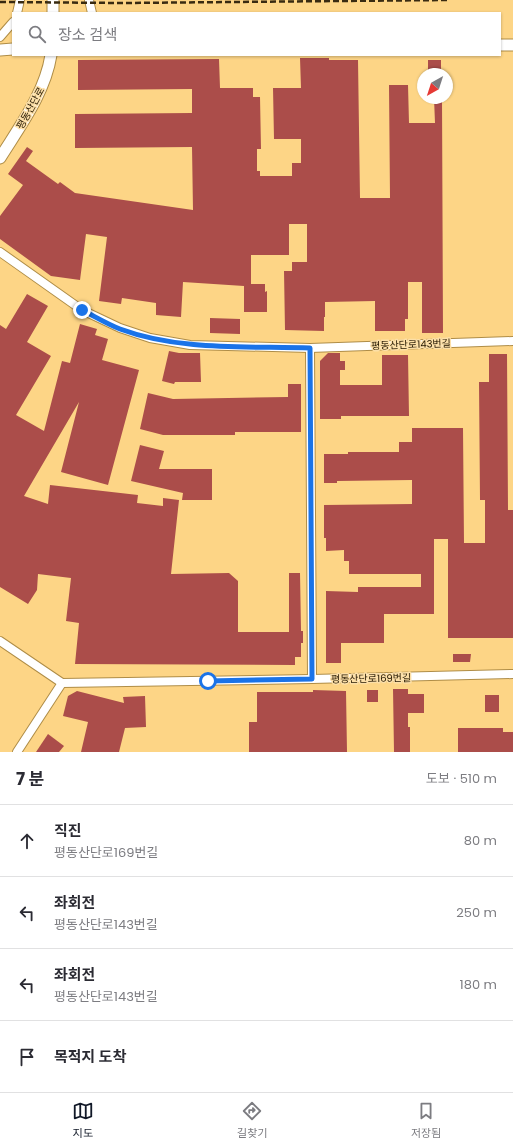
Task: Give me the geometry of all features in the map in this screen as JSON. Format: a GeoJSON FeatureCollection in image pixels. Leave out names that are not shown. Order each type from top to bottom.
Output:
{"type":"FeatureCollection","features":[{"type":"Feature","properties":{"kind":"street"},"geometry":{"type":"LineString","coordinates":[[17,12],[20,0]]}},
{"type":"Feature","properties":{"kind":"street"},"geometry":{"type":"LineString","coordinates":[[53,0],[53,12]]}},
{"type":"Feature","properties":{"kind":"street"},"geometry":{"type":"LineString","coordinates":[[89,0],[92,12]]}},
{"type":"Feature","properties":{"kind":"street"},"geometry":{"type":"LineString","coordinates":[[0,37],[12,23]]}},
{"type":"Feature","properties":{"kind":"street"},"geometry":{"type":"LineString","coordinates":[[501,45],[513,45]]}},
{"type":"Feature","properties":{"kind":"street"},"geometry":{"type":"LineString","coordinates":[[0,50],[12,49]]}},
{"type":"Feature","properties":{"kind":"street","name":"평동산단로"},"geometry":{"type":"LineString","coordinates":[[0,158],[33,106],[49,68],[51,56]]}},
{"type":"Feature","properties":{"kind":"street","name":"평동산단로143번길"},"geometry":{"type":"LineString","coordinates":[[0,252],[82,310],[120,328],[150,338],[190,345],[310,348],[513,340]]}},
{"type":"Feature","properties":{"kind":"street"},"geometry":{"type":"LineString","coordinates":[[310,348],[312,679]]}},
{"type":"Feature","properties":{"kind":"street"},"geometry":{"type":"LineString","coordinates":[[0,641],[62,683],[17,752]]}},
{"type":"Feature","properties":{"kind":"street","name":"평동산단로169번길"},"geometry":{"type":"LineString","coordinates":[[62,683],[513,674]]}},
{"type":"Feature","properties":{"kind":"shaded area"},"geometry":{"type":"Polygon","coordinates":[[[0,0],[513,0],[513,752],[0,752],[0,0]]]}},
{"type":"Feature","properties":{"kind":"building"},"geometry":{"type":"Polygon","coordinates":[[[300,58],[358,60],[360,198],[390,198],[389,85],[408,85],[409,123],[435,123],[434,104],[442,104],[443,333],[422,333],[422,282],[408,282],[408,319],[405,319],[405,331],[375,331],[375,301],[325,302],[324,331],[285,330],[284,271],[292,271],[292,262],[307,262],[307,224],[289,224],[289,255],[251,255],[251,284],[265,284],[265,292],[267,291],[267,312],[244,312],[244,286],[183,282],[181,317],[156,315],[156,303],[122,298],[121,304],[99,301],[107,237],[86,234],[80,280],[51,276],[0,239],[0,216],[23,185],[8,174],[27,147],[33,151],[26,161],[58,184],[60,182],[75,193],[193,210],[192,147],[75,148],[75,114],[192,113],[192,89],[78,90],[78,60],[219,59],[220,88],[253,88],[253,97],[260,97],[261,149],[257,149],[257,171],[260,171],[260,176],[292,176],[292,163],[301,163],[301,139],[274,139],[273,88],[301,88],[300,58]]]}},
{"type":"Feature","properties":{"kind":"building"},"geometry":{"type":"Polygon","coordinates":[[[428,60],[441,60],[441,68],[428,68],[428,60]]]}},
{"type":"Feature","properties":{"kind":"building"},"geometry":{"type":"Polygon","coordinates":[[[27,294],[48,306],[27,342],[51,356],[16,415],[44,431],[62,361],[70,363],[80,324],[97,329],[95,335],[108,339],[102,360],[139,370],[108,485],[61,472],[79,402],[24,496],[48,504],[50,485],[138,495],[137,503],[163,506],[163,498],[179,500],[171,574],[229,573],[238,581],[238,632],[289,632],[289,573],[300,573],[301,631],[303,631],[303,643],[301,643],[301,657],[295,657],[295,665],[75,664],[79,623],[66,621],[71,578],[38,574],[37,590],[28,604],[0,587],[0,325],[6,329],[27,294]]]}},
{"type":"Feature","properties":{"kind":"building"},"geometry":{"type":"Polygon","coordinates":[[[210,318],[240,319],[240,334],[210,333],[210,318]]]}},
{"type":"Feature","properties":{"kind":"building"},"geometry":{"type":"Polygon","coordinates":[[[169,351],[179,353],[200,353],[201,382],[175,382],[174,384],[162,381],[169,351]]]}},
{"type":"Feature","properties":{"kind":"building"},"geometry":{"type":"Polygon","coordinates":[[[328,353],[340,353],[340,361],[345,361],[345,370],[340,370],[340,385],[382,385],[382,355],[408,355],[409,416],[341,416],[341,419],[320,419],[320,361],[328,353]]]}},
{"type":"Feature","properties":{"kind":"building"},"geometry":{"type":"Polygon","coordinates":[[[489,354],[507,354],[508,510],[513,510],[513,638],[448,638],[448,539],[434,539],[434,614],[384,614],[384,643],[341,643],[341,663],[326,663],[326,591],[358,592],[358,587],[421,587],[421,574],[349,574],[349,561],[344,561],[344,550],[326,551],[326,538],[324,538],[324,505],[412,504],[412,480],[337,481],[337,483],[324,483],[324,454],[348,454],[348,452],[399,452],[399,442],[412,442],[412,428],[463,428],[464,543],[485,543],[485,500],[480,500],[479,382],[489,382],[489,354]]]}},
{"type":"Feature","properties":{"kind":"building"},"geometry":{"type":"Polygon","coordinates":[[[288,384],[301,384],[301,432],[235,432],[235,435],[163,435],[140,429],[148,393],[173,399],[288,397],[288,384]]]}},
{"type":"Feature","properties":{"kind":"building"},"geometry":{"type":"Polygon","coordinates":[[[140,445],[164,451],[159,469],[212,469],[212,500],[182,500],[183,493],[131,481],[140,445]]]}},
{"type":"Feature","properties":{"kind":"building"},"geometry":{"type":"Polygon","coordinates":[[[453,654],[471,654],[470,662],[453,662],[453,654]]]}},
{"type":"Feature","properties":{"kind":"building"},"geometry":{"type":"Polygon","coordinates":[[[393,689],[408,689],[408,694],[424,694],[424,713],[408,713],[408,727],[410,727],[410,752],[394,752],[393,689]]]}},
{"type":"Feature","properties":{"kind":"building"},"geometry":{"type":"Polygon","coordinates":[[[313,690],[346,691],[347,752],[249,752],[249,722],[257,722],[257,692],[313,692],[313,690]]]}},
{"type":"Feature","properties":{"kind":"building"},"geometry":{"type":"Polygon","coordinates":[[[367,690],[378,690],[378,702],[367,702],[367,690]]]}},
{"type":"Feature","properties":{"kind":"building"},"geometry":{"type":"Polygon","coordinates":[[[77,691],[124,703],[123,697],[145,696],[146,727],[125,728],[119,752],[81,752],[88,722],[63,716],[68,696],[77,691]]]}},
{"type":"Feature","properties":{"kind":"building"},"geometry":{"type":"Polygon","coordinates":[[[485,695],[499,695],[499,712],[485,712],[485,695]]]}},
{"type":"Feature","properties":{"kind":"building"},"geometry":{"type":"Polygon","coordinates":[[[458,728],[503,728],[503,732],[513,732],[513,752],[458,752],[458,728]]]}},
{"type":"Feature","properties":{"kind":"building"},"geometry":{"type":"Polygon","coordinates":[[[48,734],[64,746],[59,752],[36,752],[48,734]]]}},
{"type":"Feature","properties":{"kind":"railway"},"geometry":{"type":"LineString","coordinates":[[0,2],[122,3],[450,0]]}},
{"type":"Feature","properties":{"kind":"route"},"geometry":{"type":"LineString","coordinates":[[82,310],[120,328],[150,338],[190,345],[310,348],[312,679],[208,681]]}}]}
